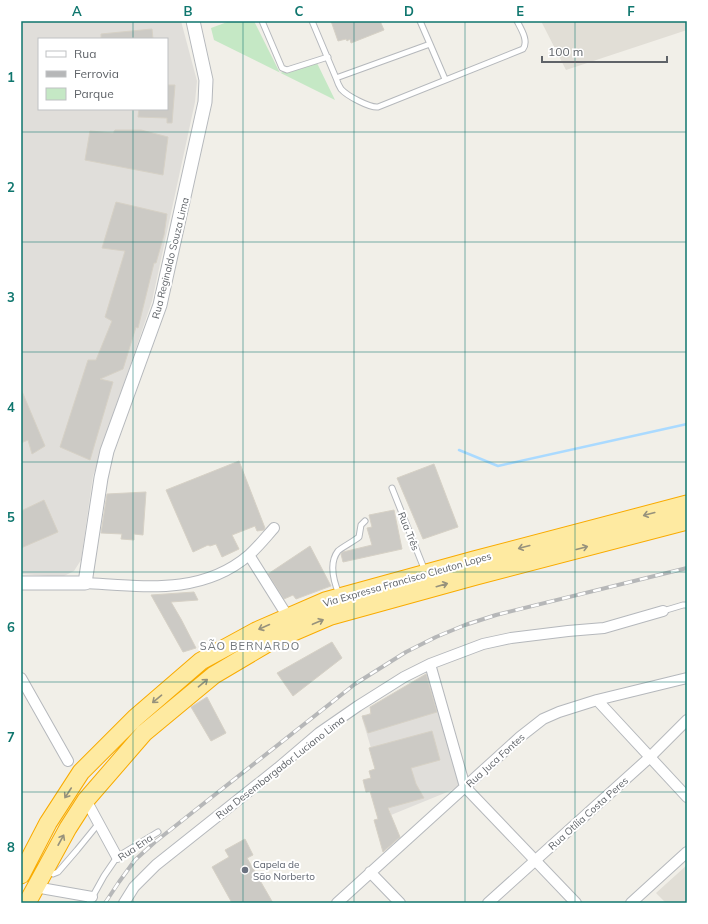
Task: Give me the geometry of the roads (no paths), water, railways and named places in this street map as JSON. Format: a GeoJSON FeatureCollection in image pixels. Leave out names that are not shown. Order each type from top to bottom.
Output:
{"type":"FeatureCollection","features":[{"type":"Feature","properties":{"kind":"highway","name":"Via Expressa Francisco Cleuton Lopes"},"geometry":{"type":"LineString","coordinates":[[21,875],[48,823],[81,772],[135,718],[201,661],[256,631],[325,601],[687,504]]}},
{"type":"Feature","properties":{"kind":"highway","name":"Via Expressa Francisco Cleuton Lopes"},"geometry":{"type":"LineString","coordinates":[[27,903],[45,868],[86,800],[144,733],[214,675],[268,643],[331,616],[476,576],[687,521]]}},
{"type":"Feature","properties":{"kind":"highway"},"geometry":{"type":"LineString","coordinates":[[21,856],[48,823]]}},
{"type":"Feature","properties":{"kind":"street","name":"Rua Reginaldo Souza Lima"},"geometry":{"type":"LineString","coordinates":[[85,583],[101,478],[107,451],[160,305],[205,102],[206,80],[193,21]]}},
{"type":"Feature","properties":{"kind":"street"},"geometry":{"type":"LineString","coordinates":[[21,583],[85,583],[154,587],[190,584],[221,573],[249,555],[274,528]]}},
{"type":"Feature","properties":{"kind":"street"},"geometry":{"type":"LineString","coordinates":[[249,555],[288,617]]}},
{"type":"Feature","properties":{"kind":"street","name":"Rua Desembargador Luciano Lima"},"geometry":{"type":"LineString","coordinates":[[124,903],[134,888],[156,865],[278,768],[319,733],[404,677],[430,664],[483,644],[511,638],[604,628],[663,611]]}},
{"type":"Feature","properties":{"kind":"street"},"geometry":{"type":"LineString","coordinates":[[430,664],[465,787],[576,903]]}},
{"type":"Feature","properties":{"kind":"street"},"geometry":{"type":"LineString","coordinates":[[21,678],[68,760]]}},
{"type":"Feature","properties":{"kind":"street","name":"Rua Juca Fontes"},"geometry":{"type":"LineString","coordinates":[[337,903],[520,737],[543,719],[559,712],[597,700],[687,678]]}},
{"type":"Feature","properties":{"kind":"street"},"geometry":{"type":"LineString","coordinates":[[597,700],[649,758],[687,797]]}},
{"type":"Feature","properties":{"kind":"street","name":"Rua Otília Costa Peres"},"geometry":{"type":"LineString","coordinates":[[488,903],[649,758],[687,720]]}},
{"type":"Feature","properties":{"kind":"street"},"geometry":{"type":"LineString","coordinates":[[86,800],[118,857]]}},
{"type":"Feature","properties":{"kind":"street"},"geometry":{"type":"LineString","coordinates":[[631,903],[687,852]]}},
{"type":"Feature","properties":{"kind":"street"},"geometry":{"type":"LineString","coordinates":[[370,872],[400,903]]}},
{"type":"Feature","properties":{"kind":"street"},"geometry":{"type":"LineString","coordinates":[[35,887],[91,900]]}},
{"type":"Feature","properties":{"kind":"lane"},"geometry":{"type":"LineString","coordinates":[[262,21],[278,62],[284,69],[287,70],[328,57]]}},
{"type":"Feature","properties":{"kind":"lane"},"geometry":{"type":"LineString","coordinates":[[312,21],[342,90],[373,107],[378,107],[523,49],[526,41],[517,21]]}},
{"type":"Feature","properties":{"kind":"lane"},"geometry":{"type":"LineString","coordinates":[[420,21],[445,80]]}},
{"type":"Feature","properties":{"kind":"lane"},"geometry":{"type":"LineString","coordinates":[[336,78],[430,44]]}},
{"type":"Feature","properties":{"kind":"lane","name":"Rua Três"},"geometry":{"type":"LineString","coordinates":[[392,488],[426,574]]}},
{"type":"Feature","properties":{"kind":"lane"},"geometry":{"type":"LineString","coordinates":[[340,597],[334,579],[334,558],[338,551],[359,537],[361,525],[365,521]]}},
{"type":"Feature","properties":{"kind":"lane"},"geometry":{"type":"LineString","coordinates":[[663,611],[687,605]]}},
{"type":"Feature","properties":{"kind":"lane"},"geometry":{"type":"LineString","coordinates":[[45,868],[54,874],[58,872],[99,823]]}},
{"type":"Feature","properties":{"kind":"lane","name":"Rua Ena"},"geometry":{"type":"LineString","coordinates":[[91,900],[104,876],[118,857],[158,832]]}},
{"type":"Feature","properties":{"kind":"waterway"},"geometry":{"type":"LineString","coordinates":[[459,450],[498,466],[687,424]]}},
{"type":"Feature","properties":{"kind":"railway"},"geometry":{"type":"LineString","coordinates":[[105,903],[135,860],[155,842],[355,684],[406,652],[465,625],[496,615],[687,568]]}},
{"type":"Feature","properties":{"kind":"place","name":"Capela de São Norberto"},"geometry":{"type":"Point","coordinates":[245,870]}},
{"type":"Feature","properties":{"kind":"district","name":"SÃO BERNARDO"},"geometry":{"type":"Point","coordinates":[250,646]}}]}
